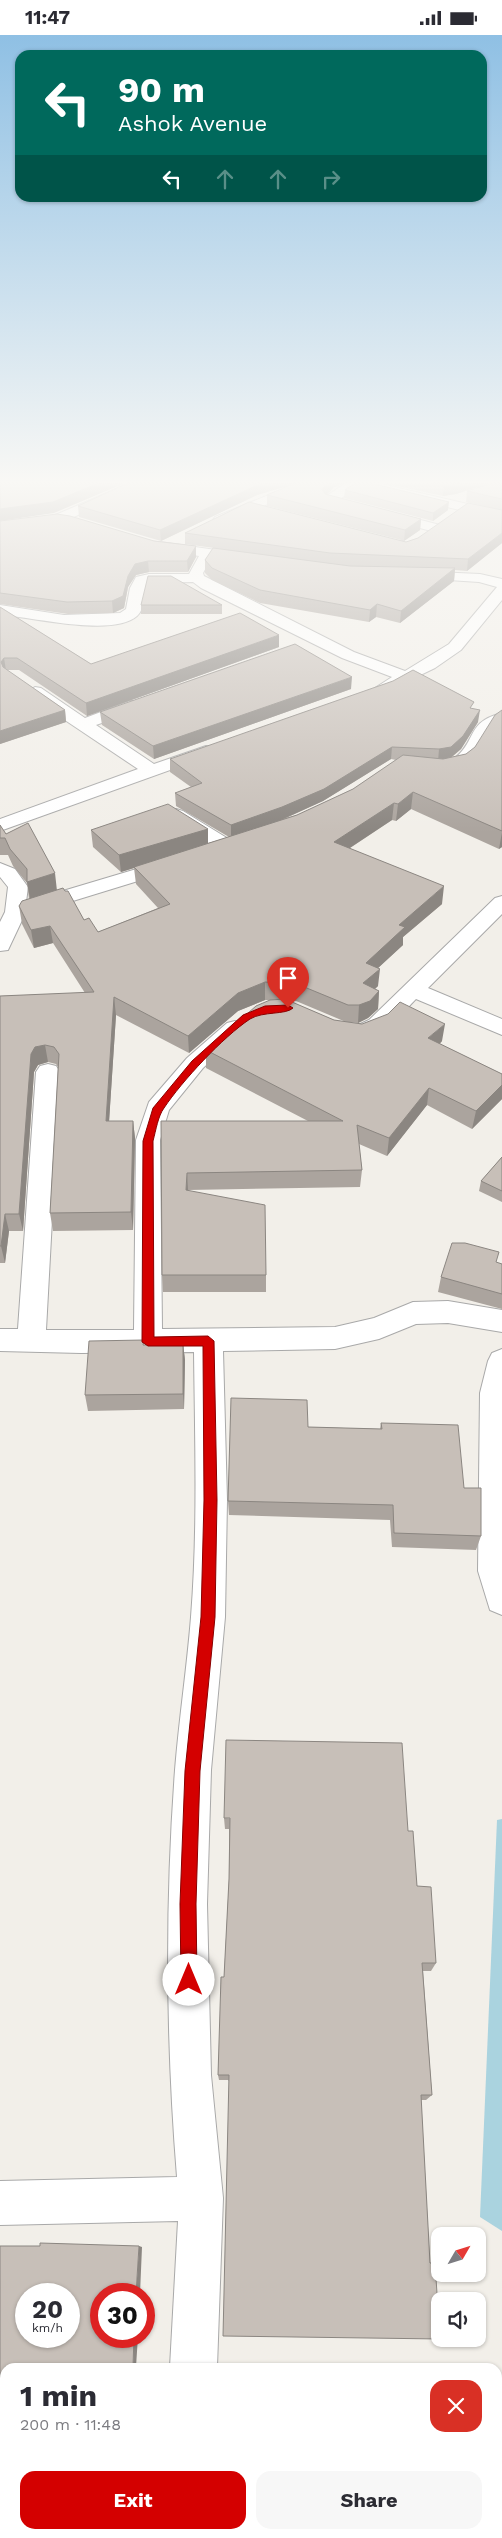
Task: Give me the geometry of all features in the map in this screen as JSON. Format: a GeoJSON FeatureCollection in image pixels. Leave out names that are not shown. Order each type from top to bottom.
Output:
{"type":"FeatureCollection","features":[{"type":"Feature","properties":{"kind":"street"},"geometry":{"type":"LineString","coordinates":[[0,610],[17,611],[49,619],[116,618],[130,614],[136,600]]}},
{"type":"Feature","properties":{"kind":"street"},"geometry":{"type":"LineString","coordinates":[[239,600],[317,641],[406,677]]}},
{"type":"Feature","properties":{"kind":"street"},"geometry":{"type":"LineString","coordinates":[[366,694],[429,665],[455,647],[494,600]]}},
{"type":"Feature","properties":{"kind":"street"},"geometry":{"type":"LineString","coordinates":[[298,647],[317,641]]}},
{"type":"Feature","properties":{"kind":"street"},"geometry":{"type":"LineString","coordinates":[[19,680],[150,769]]}},
{"type":"Feature","properties":{"kind":"street"},"geometry":{"type":"LineString","coordinates":[[84,724],[149,701]]}},
{"type":"Feature","properties":{"kind":"street"},"geometry":{"type":"LineString","coordinates":[[428,765],[446,768],[461,764],[470,754],[484,725],[496,718],[502,718]]}},
{"type":"Feature","properties":{"kind":"street"},"geometry":{"type":"LineString","coordinates":[[0,804],[6,822],[150,769],[222,745]]}},
{"type":"Feature","properties":{"kind":"street"},"geometry":{"type":"LineString","coordinates":[[172,811],[237,844],[208,854]]}},
{"type":"Feature","properties":{"kind":"street"},"geometry":{"type":"LineString","coordinates":[[15,912],[189,859]]}},
{"type":"Feature","properties":{"kind":"street"},"geometry":{"type":"LineString","coordinates":[[0,869],[8,873],[18,887],[15,912],[0,945]]}},
{"type":"Feature","properties":{"kind":"street"},"geometry":{"type":"LineString","coordinates":[[342,1031],[361,1033],[377,1025],[502,903]]}},
{"type":"Feature","properties":{"kind":"street"},"geometry":{"type":"LineString","coordinates":[[412,989],[502,1028]]}},
{"type":"Feature","properties":{"kind":"street"},"geometry":{"type":"LineString","coordinates":[[148,1342],[148,1141],[158,1108],[195,1063],[247,1017],[256,1013]]}},
{"type":"Feature","properties":{"kind":"street"},"geometry":{"type":"LineString","coordinates":[[31,1341],[48,1072]]}},
{"type":"Feature","properties":{"kind":"street"},"geometry":{"type":"LineString","coordinates":[[0,1340],[148,1342],[335,1339],[379,1328],[413,1313],[448,1312],[502,1321]]}},
{"type":"Feature","properties":{"kind":"street"},"geometry":{"type":"LineString","coordinates":[[193,2363],[202,2198],[190,2075],[188,1904],[193,1771],[208,1617],[211,1500],[208,1341]]}},
{"type":"Feature","properties":{"kind":"street"},"geometry":{"type":"LineString","coordinates":[[502,1361],[495,1393],[494,1459],[494,1571],[502,1599]]}},
{"type":"Feature","properties":{"kind":"street"},"geometry":{"type":"LineString","coordinates":[[0,2203],[202,2198]]}},
{"type":"Feature","properties":{"kind":"water"},"geometry":{"type":"Polygon","coordinates":[[[502,1819],[502,2231],[480,2217],[497,1820],[502,1819]]]}},
{"type":"Feature","properties":{"kind":"building"},"geometry":{"type":"Polygon","coordinates":[[[51,600],[115,600],[112,601],[67,602],[51,600]]]}},
{"type":"Feature","properties":{"kind":"building"},"geometry":{"type":"Polygon","coordinates":[[[142,600],[213,600],[222,605],[141,605],[142,600]]]}},
{"type":"Feature","properties":{"kind":"building"},"geometry":{"type":"Polygon","coordinates":[[[314,600],[415,600],[401,611],[377,604],[370,610],[314,600]]]}},
{"type":"Feature","properties":{"kind":"building"},"geometry":{"type":"Polygon","coordinates":[[[0,607],[91,664],[240,613],[279,635],[86,703],[17,658],[4,658],[1,662],[3,667],[65,710],[0,731],[0,607]]]}},
{"type":"Feature","properties":{"kind":"building"},"geometry":{"type":"Polygon","coordinates":[[[295,644],[352,677],[153,746],[100,712],[295,644]]]}},
{"type":"Feature","properties":{"kind":"building"},"geometry":{"type":"Polygon","coordinates":[[[413,670],[474,702],[470,708],[480,710],[463,736],[451,747],[439,749],[392,747],[324,789],[282,807],[231,825],[175,793],[202,783],[170,759],[393,681],[413,670]]]}},
{"type":"Feature","properties":{"kind":"building"},"geometry":{"type":"Polygon","coordinates":[[[502,710],[502,831],[413,792],[398,804],[394,803],[334,842],[444,886],[399,925],[405,927],[366,963],[380,969],[363,983],[379,991],[370,1001],[359,1005],[348,1005],[297,984],[265,982],[238,993],[188,1036],[114,997],[106,1121],[133,1121],[131,1212],[50,1213],[59,1054],[54,1047],[45,1045],[35,1047],[31,1054],[19,1214],[5,1214],[0,1246],[0,996],[94,992],[50,926],[31,930],[19,906],[22,901],[63,888],[65,891],[68,891],[84,920],[89,918],[98,932],[170,904],[134,867],[297,815],[353,789],[403,755],[443,759],[466,754],[475,747],[495,715],[502,710]]]}},
{"type":"Feature","properties":{"kind":"building"},"geometry":{"type":"Polygon","coordinates":[[[168,804],[208,829],[119,855],[91,830],[168,804]]]}},
{"type":"Feature","properties":{"kind":"building"},"geometry":{"type":"Polygon","coordinates":[[[28,823],[55,873],[27,882],[27,869],[10,849],[5,838],[0,838],[0,825],[6,834],[28,823]]]}},
{"type":"Feature","properties":{"kind":"building"},"geometry":{"type":"Polygon","coordinates":[[[285,999],[334,1020],[362,1024],[388,1014],[400,1002],[445,1024],[428,1038],[502,1074],[502,1085],[476,1111],[429,1088],[389,1138],[357,1125],[362,1170],[187,1173],[186,1190],[265,1205],[266,1275],[162,1275],[161,1121],[343,1121],[206,1050],[256,1006],[270,1000],[285,999]]]}},
{"type":"Feature","properties":{"kind":"building"},"geometry":{"type":"Polygon","coordinates":[[[502,1157],[502,1191],[481,1181],[502,1157]]]}},
{"type":"Feature","properties":{"kind":"building"},"geometry":{"type":"Polygon","coordinates":[[[452,1243],[465,1243],[499,1252],[496,1262],[502,1264],[502,1294],[441,1277],[452,1243]]]}},
{"type":"Feature","properties":{"kind":"building"},"geometry":{"type":"Polygon","coordinates":[[[144,1340],[143,1345],[183,1344],[183,1394],[85,1395],[89,1341],[144,1340]]]}},
{"type":"Feature","properties":{"kind":"building"},"geometry":{"type":"Polygon","coordinates":[[[231,1398],[307,1400],[308,1427],[382,1429],[381,1423],[458,1425],[464,1488],[481,1488],[481,1536],[394,1533],[393,1505],[228,1501],[231,1398]]]}},
{"type":"Feature","properties":{"kind":"building"},"geometry":{"type":"Polygon","coordinates":[[[226,1740],[402,1743],[408,1831],[413,1831],[417,1886],[431,1887],[436,1963],[422,1963],[432,2095],[421,2095],[431,2283],[436,2283],[437,2292],[431,2292],[431,2339],[223,2336],[229,2075],[218,2075],[221,1977],[224,1977],[229,1879],[230,1818],[224,1818],[226,1740]]]}},
{"type":"Feature","properties":{"kind":"building"},"geometry":{"type":"Polygon","coordinates":[[[40,2243],[139,2246],[137,2283],[90,2283],[90,2348],[134,2348],[133,2363],[0,2363],[0,2246],[40,2246],[40,2243]]]}},
{"type":"Feature","properties":{"kind":"route"},"geometry":{"type":"LineString","coordinates":[[189,1980],[188,1904],[193,1771],[208,1617],[211,1500],[208,1341],[148,1342],[148,1141],[158,1108],[195,1063],[247,1017],[265,1009],[288,1008]]}}]}
